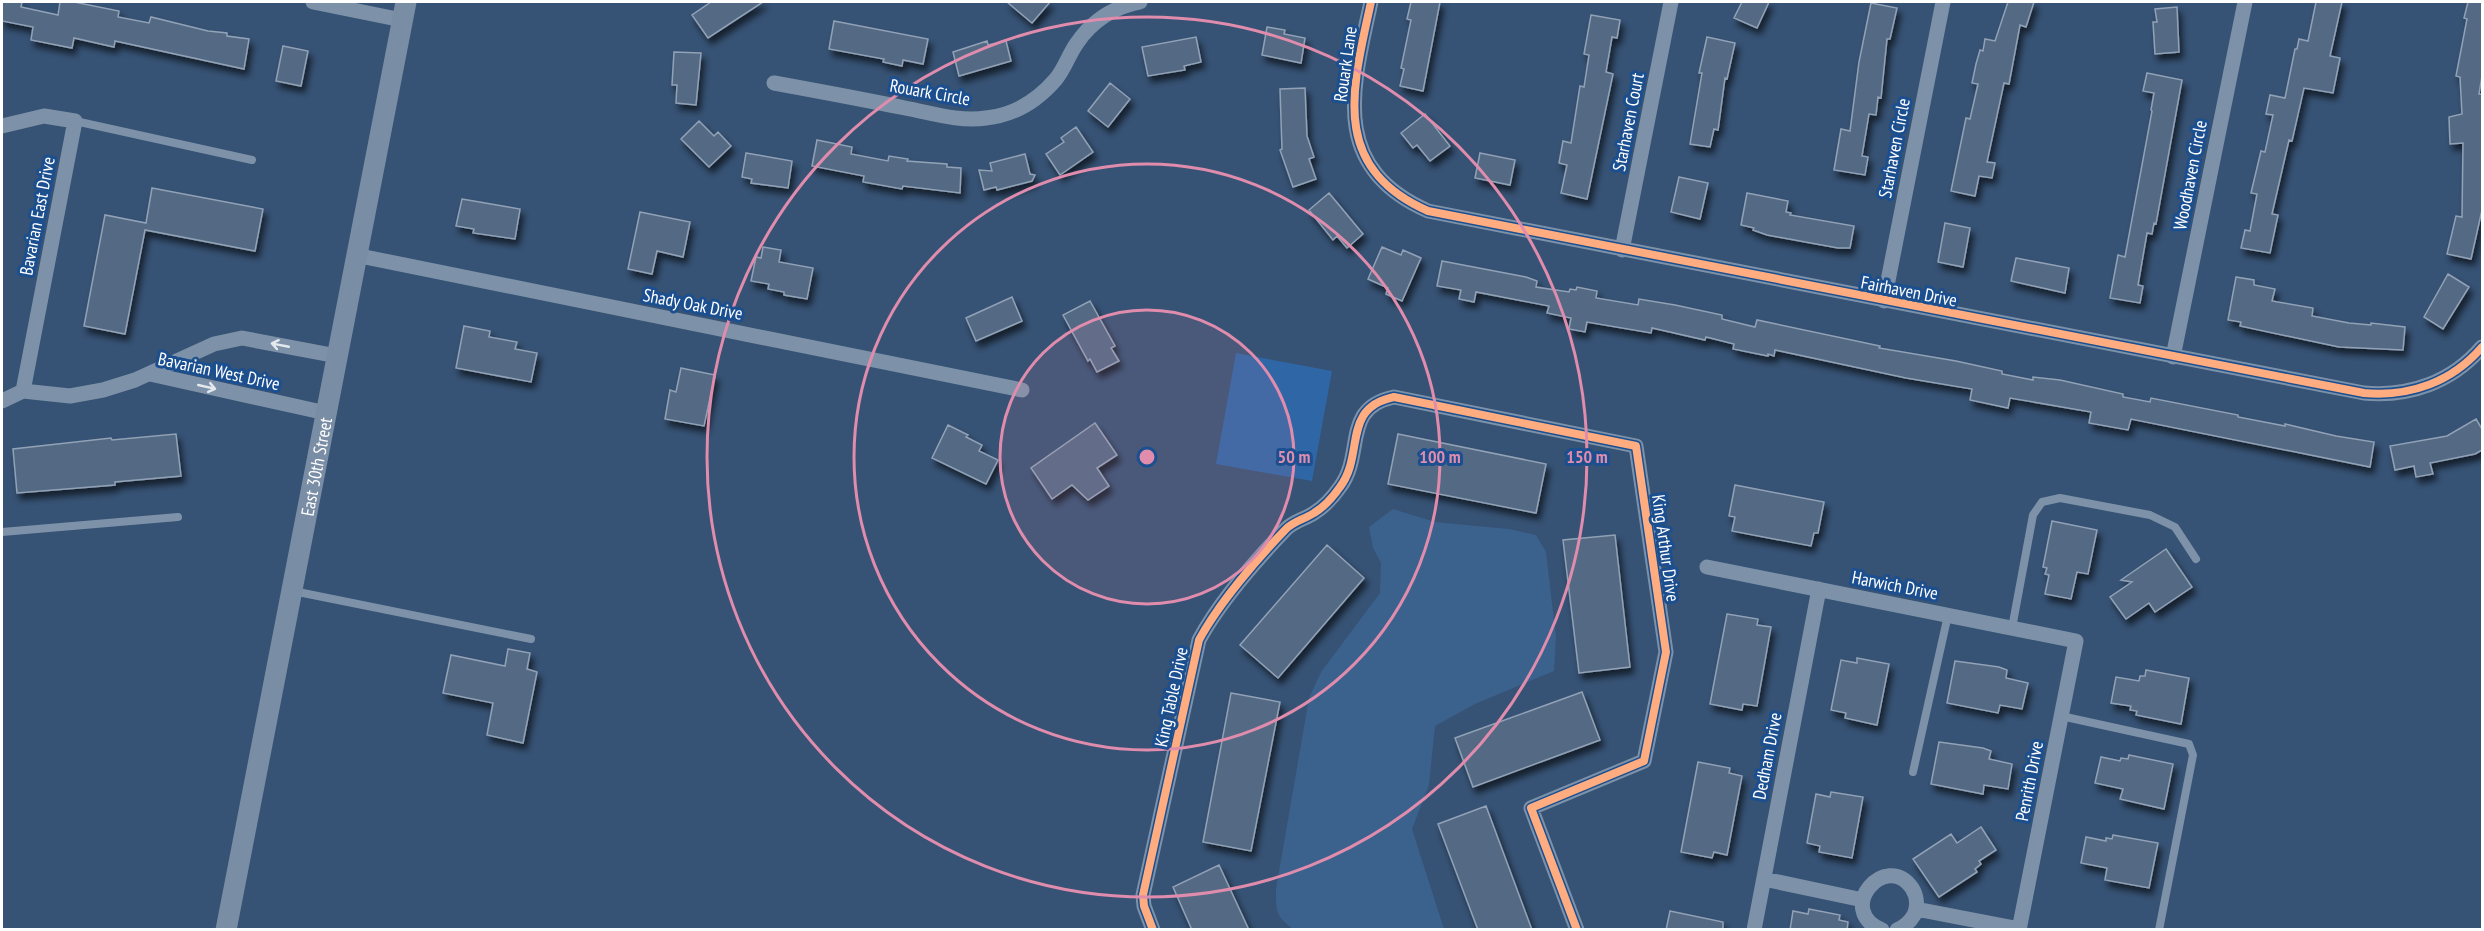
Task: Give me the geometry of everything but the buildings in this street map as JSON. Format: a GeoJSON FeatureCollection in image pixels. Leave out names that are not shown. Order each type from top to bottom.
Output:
{"type":"FeatureCollection","features":[{"type":"Feature","properties":{"kind":"main road","name":"East 30th Street"},"geometry":{"type":"LineString","coordinates":[[226,930],[404,10]]}},
{"type":"Feature","properties":{"kind":"street"},"geometry":{"type":"LineString","coordinates":[[312,2],[404,10]]}},
{"type":"Feature","properties":{"kind":"street","name":"Rouark Circle"},"geometry":{"type":"LineString","coordinates":[[774,83],[961,119],[998,116],[1024,106],[1046,90],[1064,69],[1086,30],[1108,14],[1124,6],[1140,2]]}},
{"type":"Feature","properties":{"kind":"street","name":"Rouark Lane"},"geometry":{"type":"LineString","coordinates":[[1356,131],[1353,103],[1354,84],[1371,2]]}},
{"type":"Feature","properties":{"kind":"street","name":"Starhaven Court"},"geometry":{"type":"LineString","coordinates":[[1622,250],[1671,2]]}},
{"type":"Feature","properties":{"kind":"street","name":"Starhaven Circle"},"geometry":{"type":"LineString","coordinates":[[1884,301],[1943,2]]}},
{"type":"Feature","properties":{"kind":"street","name":"Woodhaven Circle"},"geometry":{"type":"LineString","coordinates":[[2173,357],[2245,2]]}},
{"type":"Feature","properties":{"kind":"street"},"geometry":{"type":"LineString","coordinates":[[2,126],[44,116],[75,122]]}},
{"type":"Feature","properties":{"kind":"street","name":"Bavarian East Drive"},"geometry":{"type":"LineString","coordinates":[[23,392],[75,122]]}},
{"type":"Feature","properties":{"kind":"street","name":"Fairhaven Drive"},"geometry":{"type":"LineString","coordinates":[[1356,131],[1367,158],[1382,180],[1406,201],[1428,211],[2173,357],[2374,394],[2403,393],[2440,381],[2465,365],[2482,347]]}},
{"type":"Feature","properties":{"kind":"street","name":"Shady Oak Drive"},"geometry":{"type":"LineString","coordinates":[[356,255],[1022,390]]}},
{"type":"Feature","properties":{"kind":"street"},"geometry":{"type":"LineString","coordinates":[[150,374],[214,344],[242,338],[337,356]]}},
{"type":"Feature","properties":{"kind":"street","name":"Bavarian West Drive"},"geometry":{"type":"LineString","coordinates":[[2,401],[23,392],[76,395],[109,388],[150,374],[326,413]]}},
{"type":"Feature","properties":{"kind":"street","name":"King Arthur Drive"},"geometry":{"type":"LineString","coordinates":[[1340,488],[1351,464],[1362,416],[1375,403],[1395,398],[1636,446],[1666,652],[1644,761],[1531,808],[1577,930]]}},
{"type":"Feature","properties":{"kind":"street","name":"King Table Drive"},"geometry":{"type":"LineString","coordinates":[[1153,930],[1144,906],[1143,896],[1199,640],[1212,615],[1285,530],[1322,507],[1340,488]]}},
{"type":"Feature","properties":{"kind":"street","name":"Harwich Drive"},"geometry":{"type":"LineString","coordinates":[[1707,567],[2076,641]]}},
{"type":"Feature","properties":{"kind":"street","name":"Dedham Drive"},"geometry":{"type":"LineString","coordinates":[[1754,930],[1819,589]]}},
{"type":"Feature","properties":{"kind":"street","name":"Penrith Drive"},"geometry":{"type":"LineString","coordinates":[[2019,929],[2076,641]]}},
{"type":"Feature","properties":{"kind":"street"},"geometry":{"type":"LineString","coordinates":[[1882,930],[1868,921],[1864,914],[1863,900],[1874,881],[1892,876],[1908,884],[1913,891],[1916,909],[1908,924],[1897,930]]}},
{"type":"Feature","properties":{"kind":"street"},"geometry":{"type":"LineString","coordinates":[[1764,879],[1863,900]]}},
{"type":"Feature","properties":{"kind":"street"},"geometry":{"type":"LineString","coordinates":[[1916,909],[2019,929]]}},
{"type":"Feature","properties":{"kind":"lane"},"geometry":{"type":"LineString","coordinates":[[75,122],[252,160]]}},
{"type":"Feature","properties":{"kind":"lane"},"geometry":{"type":"LineString","coordinates":[[2012,628],[2033,515],[2042,502],[2060,498],[2150,515],[2175,526],[2196,559]]}},
{"type":"Feature","properties":{"kind":"lane"},"geometry":{"type":"LineString","coordinates":[[2,532],[178,517]]}},
{"type":"Feature","properties":{"kind":"lane"},"geometry":{"type":"LineString","coordinates":[[292,590],[531,639]]}},
{"type":"Feature","properties":{"kind":"lane"},"geometry":{"type":"LineString","coordinates":[[1914,772],[1948,615]]}},
{"type":"Feature","properties":{"kind":"lane"},"geometry":{"type":"LineString","coordinates":[[2061,717],[2189,744],[2193,755],[2159,930]]}},
{"type":"Feature","properties":{"kind":"shaded area"},"geometry":{"type":"Polygon","coordinates":[[[1236,353],[1332,371],[1312,481],[1216,464],[1236,353]]]}},
{"type":"Feature","properties":{"kind":"shaded area"},"geometry":{"type":"Polygon","coordinates":[[[1393,509],[1435,522],[1509,529],[1536,535],[1546,552],[1556,637],[1554,671],[1475,704],[1435,726],[1429,785],[1412,829],[1444,929],[1293,929],[1278,912],[1276,889],[1309,698],[1321,672],[1380,593],[1381,563],[1373,548],[1369,527],[1393,509]]]}},
{"type":"Feature","properties":{"kind":"cycle path"},"geometry":{"type":"LineString","coordinates":[[1371,2],[1358,64],[1355,93],[1355,122],[1361,148],[1374,172],[1396,193],[1428,211],[2364,393],[2398,392],[2429,385],[2457,370],[2482,347]]}},
{"type":"Feature","properties":{"kind":"cycle path"},"geometry":{"type":"LineString","coordinates":[[1153,930],[1144,906],[1143,895],[1199,640],[1228,597],[1275,541],[1289,526],[1318,511],[1340,487],[1352,461],[1360,422],[1367,411],[1377,403],[1394,397],[1636,446],[1666,652],[1644,761],[1531,808],[1577,930]]}}]}
